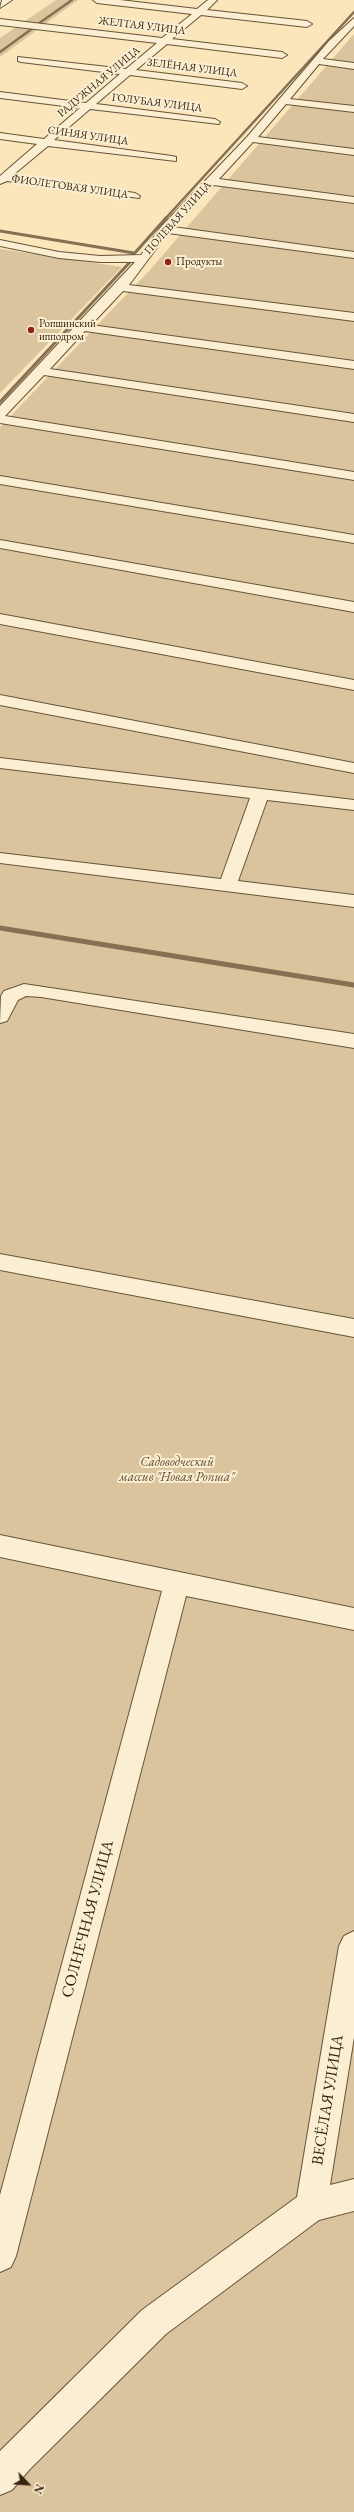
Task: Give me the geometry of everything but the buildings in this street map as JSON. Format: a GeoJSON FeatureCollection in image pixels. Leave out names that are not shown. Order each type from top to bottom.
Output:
{"type":"FeatureCollection","features":[{"type":"Feature","properties":{"kind":"street"},"geometry":{"type":"LineString","coordinates":[[0,5],[8,0]]}},
{"type":"Feature","properties":{"kind":"street"},"geometry":{"type":"LineString","coordinates":[[97,0],[307,24]]}},
{"type":"Feature","properties":{"kind":"street","name":"РАДУЖНАЯ УЛИЦА"},"geometry":{"type":"LineString","coordinates":[[2,179],[213,0]]}},
{"type":"Feature","properties":{"kind":"street","name":"ЖЕЛТАЯ УЛИЦА"},"geometry":{"type":"LineString","coordinates":[[0,22],[282,55]]}},
{"type":"Feature","properties":{"kind":"street","name":"ПОЛЕВАЯ УЛИЦА"},"geometry":{"type":"LineString","coordinates":[[0,414],[133,273],[142,258],[165,229],[251,139],[317,61],[352,26]]}},
{"type":"Feature","properties":{"kind":"street","name":"ЗЕЛЁНАЯ УЛИЦА"},"geometry":{"type":"LineString","coordinates":[[21,59],[242,86]]}},
{"type":"Feature","properties":{"kind":"street"},"geometry":{"type":"LineString","coordinates":[[317,61],[354,66]]}},
{"type":"Feature","properties":{"kind":"street","name":"ГОЛУБАЯ УЛИЦА"},"geometry":{"type":"LineString","coordinates":[[0,95],[215,122]]}},
{"type":"Feature","properties":{"kind":"street"},"geometry":{"type":"LineString","coordinates":[[282,101],[354,109]]}},
{"type":"Feature","properties":{"kind":"street","name":"СИНЯЯ УЛИЦА"},"geometry":{"type":"LineString","coordinates":[[0,136],[172,159]]}},
{"type":"Feature","properties":{"kind":"street"},"geometry":{"type":"LineString","coordinates":[[251,139],[354,152]]}},
{"type":"Feature","properties":{"kind":"street","name":"ФИОЛЕТОВАЯ УЛИЦА"},"geometry":{"type":"LineString","coordinates":[[2,179],[135,196]]}},
{"type":"Feature","properties":{"kind":"street"},"geometry":{"type":"LineString","coordinates":[[211,181],[354,200]]}},
{"type":"Feature","properties":{"kind":"street"},"geometry":{"type":"LineString","coordinates":[[165,229],[354,255]]}},
{"type":"Feature","properties":{"kind":"street"},"geometry":{"type":"LineString","coordinates":[[0,243],[66,256],[100,259],[142,258]]}},
{"type":"Feature","properties":{"kind":"street"},"geometry":{"type":"LineString","coordinates":[[120,287],[354,317]]}},
{"type":"Feature","properties":{"kind":"street"},"geometry":{"type":"LineString","coordinates":[[82,327],[354,365]]}},
{"type":"Feature","properties":{"kind":"street"},"geometry":{"type":"LineString","coordinates":[[40,371],[354,418]]}},
{"type":"Feature","properties":{"kind":"street"},"geometry":{"type":"LineString","coordinates":[[0,419],[354,476]]}},
{"type":"Feature","properties":{"kind":"street"},"geometry":{"type":"LineString","coordinates":[[0,480],[354,539]]}},
{"type":"Feature","properties":{"kind":"street"},"geometry":{"type":"LineString","coordinates":[[0,544],[354,607]]}},
{"type":"Feature","properties":{"kind":"street"},"geometry":{"type":"LineString","coordinates":[[0,619],[354,685]]}},
{"type":"Feature","properties":{"kind":"street"},"geometry":{"type":"LineString","coordinates":[[0,700],[354,768]]}},
{"type":"Feature","properties":{"kind":"street"},"geometry":{"type":"LineString","coordinates":[[0,763],[354,805]]}},
{"type":"Feature","properties":{"kind":"street"},"geometry":{"type":"LineString","coordinates":[[227,887],[260,794]]}},
{"type":"Feature","properties":{"kind":"street"},"geometry":{"type":"LineString","coordinates":[[0,858],[227,887],[354,901]]}},
{"type":"Feature","properties":{"kind":"street"},"geometry":{"type":"LineString","coordinates":[[0,1016],[10,996],[24,990],[41,991],[354,1041]]}},
{"type":"Feature","properties":{"kind":"street"},"geometry":{"type":"LineString","coordinates":[[0,1262],[354,1328]]}},
{"type":"Feature","properties":{"kind":"street"},"geometry":{"type":"LineString","coordinates":[[0,1546],[354,1618]]}},
{"type":"Feature","properties":{"kind":"street","name":"СОЛНЕЧНАЯ УЛИЦА"},"geometry":{"type":"LineString","coordinates":[[0,2256],[177,1583]]}},
{"type":"Feature","properties":{"kind":"street","name":"ВЕСЁЛАЯ УЛИЦА"},"geometry":{"type":"LineString","coordinates":[[311,2206],[354,1946]]}},
{"type":"Feature","properties":{"kind":"street"},"geometry":{"type":"LineString","coordinates":[[0,2478],[18,2457],[154,2322],[311,2206],[354,2195]]}},
{"type":"Feature","properties":{"kind":"green space"},"geometry":{"type":"Polygon","coordinates":[[[56,0],[78,0],[0,57],[0,38],[56,0]]]}},
{"type":"Feature","properties":{"kind":"green space","name":"Садоводческий массив \"Новая Ропша\""},"geometry":{"type":"Polygon","coordinates":[[[354,34],[354,2512],[0,2512],[0,427],[149,271],[354,34]]]}},
{"type":"Feature","properties":{"kind":"green space","name":"Ропшинский ипподром"},"geometry":{"type":"Polygon","coordinates":[[[0,249],[122,267],[0,393],[0,249]]]}},
{"type":"Feature","properties":{"kind":"waterway"},"geometry":{"type":"LineString","coordinates":[[38,24],[72,0]]}},
{"type":"Feature","properties":{"kind":"waterway"},"geometry":{"type":"LineString","coordinates":[[165,219],[354,12]]}},
{"type":"Feature","properties":{"kind":"waterway"},"geometry":{"type":"LineString","coordinates":[[0,52],[33,28]]}},
{"type":"Feature","properties":{"kind":"waterway"},"geometry":{"type":"LineString","coordinates":[[133,255],[166,218]]}},
{"type":"Feature","properties":{"kind":"waterway"},"geometry":{"type":"LineString","coordinates":[[0,231],[134,253]]}},
{"type":"Feature","properties":{"kind":"waterway"},"geometry":{"type":"LineString","coordinates":[[0,402],[130,262]]}},
{"type":"Feature","properties":{"kind":"waterway"},"geometry":{"type":"LineString","coordinates":[[0,928],[354,985]]}},
{"type":"Feature","properties":{"kind":"place","name":"Продукты"},"geometry":{"type":"Point","coordinates":[168,262]}},
{"type":"Feature","properties":{"kind":"place","name":"Ропшинский ипподром"},"geometry":{"type":"Point","coordinates":[31,330]}}]}
